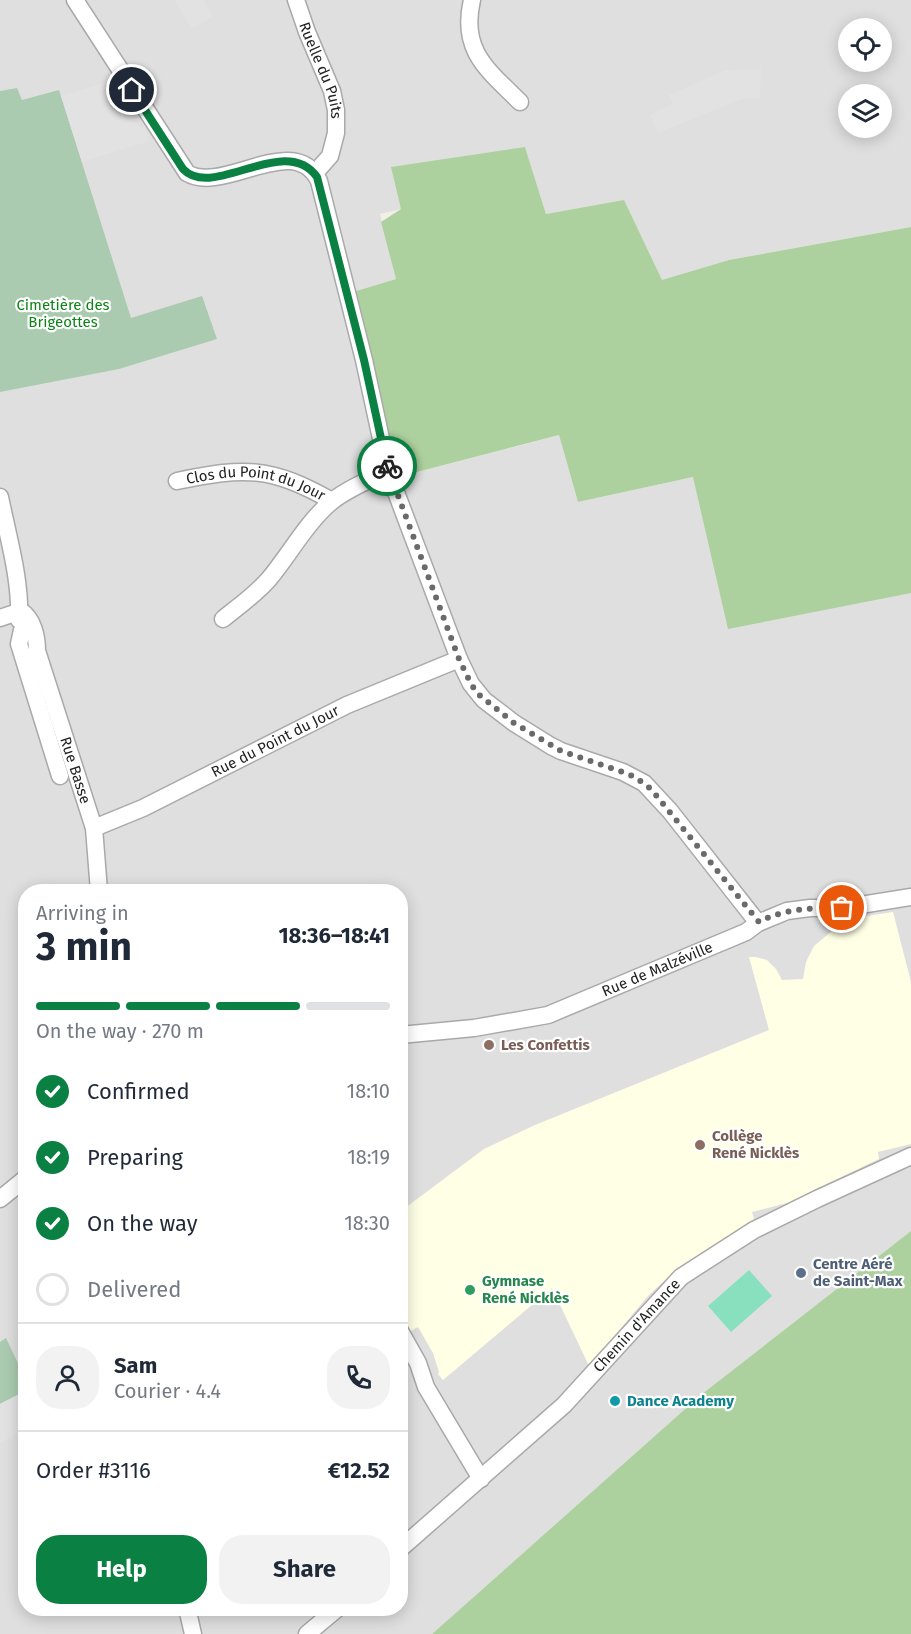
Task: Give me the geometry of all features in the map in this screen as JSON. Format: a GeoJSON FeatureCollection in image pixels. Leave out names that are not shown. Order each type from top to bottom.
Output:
{"type":"FeatureCollection","features":[{"type":"Feature","properties":{"kind":"street"},"geometry":{"type":"LineString","coordinates":[[75,0],[187,173],[197,178],[209,178],[273,162],[304,164],[315,173],[319,181],[364,360],[388,471],[459,659],[478,694],[506,717],[561,751],[635,777],[651,789],[759,922]]}},
{"type":"Feature","properties":{"kind":"street","name":"Ruelle du Puits"},"geometry":{"type":"LineString","coordinates":[[297,0],[332,91],[336,111],[336,133],[330,156],[315,173]]}},
{"type":"Feature","properties":{"kind":"street"},"geometry":{"type":"LineString","coordinates":[[472,0],[469,24],[476,54],[485,67],[520,102]]}},
{"type":"Feature","properties":{"kind":"street","name":"Clos du Point du Jour"},"geometry":{"type":"LineString","coordinates":[[224,619],[261,587],[320,512],[332,501],[356,486],[388,471]]}},
{"type":"Feature","properties":{"kind":"street","name":"Clos du Point du Jour"},"geometry":{"type":"LineString","coordinates":[[177,481],[221,472],[265,473],[306,487],[332,501]]}},
{"type":"Feature","properties":{"kind":"street"},"geometry":{"type":"LineString","coordinates":[[0,497],[14,563],[21,611],[19,618],[22,630],[19,644],[60,776]]}},
{"type":"Feature","properties":{"kind":"street"},"geometry":{"type":"LineString","coordinates":[[0,618],[21,611]]}},
{"type":"Feature","properties":{"kind":"street","name":"Rue Basse"},"geometry":{"type":"LineString","coordinates":[[21,611],[28,616],[37,640],[37,651],[94,828],[98,884]]}},
{"type":"Feature","properties":{"kind":"street","name":"Rue Basse"},"geometry":{"type":"LineString","coordinates":[[22,630],[37,651]]}},
{"type":"Feature","properties":{"kind":"street","name":"Rue du Point du Jour"},"geometry":{"type":"LineString","coordinates":[[94,828],[152,804],[347,705],[459,659]]}},
{"type":"Feature","properties":{"kind":"street","name":"Rue de Malzéville"},"geometry":{"type":"LineString","coordinates":[[408,1034],[506,1023],[548,1015],[746,932],[759,922],[787,911],[842,908],[911,897]]}},
{"type":"Feature","properties":{"kind":"street","name":"Chemin d'Amance"},"geometry":{"type":"LineString","coordinates":[[408,1542],[564,1405],[681,1277],[754,1230],[911,1156]]}},
{"type":"Feature","properties":{"kind":"street"},"geometry":{"type":"LineString","coordinates":[[0,1199],[18,1184]]}},
{"type":"Feature","properties":{"kind":"street"},"geometry":{"type":"LineString","coordinates":[[408,1345],[418,1363],[426,1387],[481,1479]]}},
{"type":"Feature","properties":{"kind":"street"},"geometry":{"type":"LineString","coordinates":[[190,1616],[193,1634]]}},
{"type":"Feature","properties":{"kind":"street"},"geometry":{"type":"LineString","coordinates":[[307,1634],[328,1616]]}},
{"type":"Feature","properties":{"kind":"shaded area"},"geometry":{"type":"Polygon","coordinates":[[[0,0],[911,0],[911,227],[729,260],[662,281],[624,201],[546,214],[525,147],[401,209],[380,214],[396,279],[353,292],[399,477],[559,435],[578,502],[693,477],[911,593],[911,1231],[702,1394],[432,1634],[0,1634],[0,0]]]}},
{"type":"Feature","properties":{"kind":"shaded area"},"geometry":{"type":"Polygon","coordinates":[[[174,0],[203,0],[213,16],[192,29],[174,0]]]}},
{"type":"Feature","properties":{"kind":"shaded area"},"geometry":{"type":"Polygon","coordinates":[[[761,69],[760,98],[741,99],[658,133],[650,115],[673,104],[669,95],[726,70],[761,69]]]}},
{"type":"Feature","properties":{"kind":"shaded area"},"geometry":{"type":"Polygon","coordinates":[[[113,80],[116,89],[127,98],[135,123],[146,131],[149,141],[82,162],[61,96],[113,80]]]}},
{"type":"Feature","properties":{"kind":"shaded area","name":"Collège René Nicklès"},"geometry":{"type":"Polygon","coordinates":[[[893,912],[911,982],[911,1144],[878,1152],[879,1159],[787,1203],[752,1212],[754,1219],[678,1268],[648,1296],[589,1366],[552,1288],[443,1380],[438,1374],[433,1353],[418,1327],[409,1332],[408,1330],[408,1206],[484,1149],[535,1125],[769,1030],[749,957],[767,960],[782,980],[803,979],[806,962],[814,946],[838,926],[860,917],[893,912]]]}},
{"type":"Feature","properties":{"kind":"shaded area"},"geometry":{"type":"Polygon","coordinates":[[[18,1395],[18,1434],[0,1443],[0,1404],[18,1395]]]}},
{"type":"Feature","properties":{"kind":"green space","name":"Cimetière des Brigeottes"},"geometry":{"type":"Polygon","coordinates":[[[17,88],[22,100],[59,90],[131,318],[202,296],[217,339],[119,369],[0,392],[0,91],[17,88]]]}},
{"type":"Feature","properties":{"kind":"green space"},"geometry":{"type":"Polygon","coordinates":[[[525,147],[546,214],[624,200],[662,280],[729,260],[911,227],[911,593],[728,629],[693,477],[578,502],[559,435],[398,477],[353,292],[396,279],[381,222],[401,209],[391,167],[525,147]]]}},
{"type":"Feature","properties":{"kind":"green space"},"geometry":{"type":"Polygon","coordinates":[[[911,1231],[911,1634],[432,1634],[702,1394],[911,1231]]]}},
{"type":"Feature","properties":{"kind":"green space"},"geometry":{"type":"Polygon","coordinates":[[[749,1270],[772,1296],[731,1332],[708,1306],[749,1270]]]}},
{"type":"Feature","properties":{"kind":"green space"},"geometry":{"type":"Polygon","coordinates":[[[6,1338],[18,1363],[18,1395],[0,1404],[0,1342],[6,1338]]]}},
{"type":"Feature","properties":{"kind":"way so far"},"geometry":{"type":"LineString","coordinates":[[387,466],[459,659],[471,684],[484,700],[514,723],[561,751],[597,762],[645,783],[670,810],[759,922],[787,911],[842,908]]}},
{"type":"Feature","properties":{"kind":"place","name":"Les Confettis"},"geometry":{"type":"Point","coordinates":[489,1045]}},
{"type":"Feature","properties":{"kind":"place","name":"Collège René Nicklès"},"geometry":{"type":"Point","coordinates":[700,1145]}},
{"type":"Feature","properties":{"kind":"place","name":"Centre Aéré de Saint-Max"},"geometry":{"type":"Point","coordinates":[801,1273]}},
{"type":"Feature","properties":{"kind":"place","name":"Gymnase René Nicklès"},"geometry":{"type":"Point","coordinates":[470,1290]}},
{"type":"Feature","properties":{"kind":"place","name":"Dance Academy"},"geometry":{"type":"Point","coordinates":[615,1401]}},
{"type":"Feature","properties":{"kind":"route"},"geometry":{"type":"LineString","coordinates":[[132,90],[183,169],[192,176],[209,178],[273,162],[299,162],[315,173],[319,181],[364,360],[387,466]]}}]}
